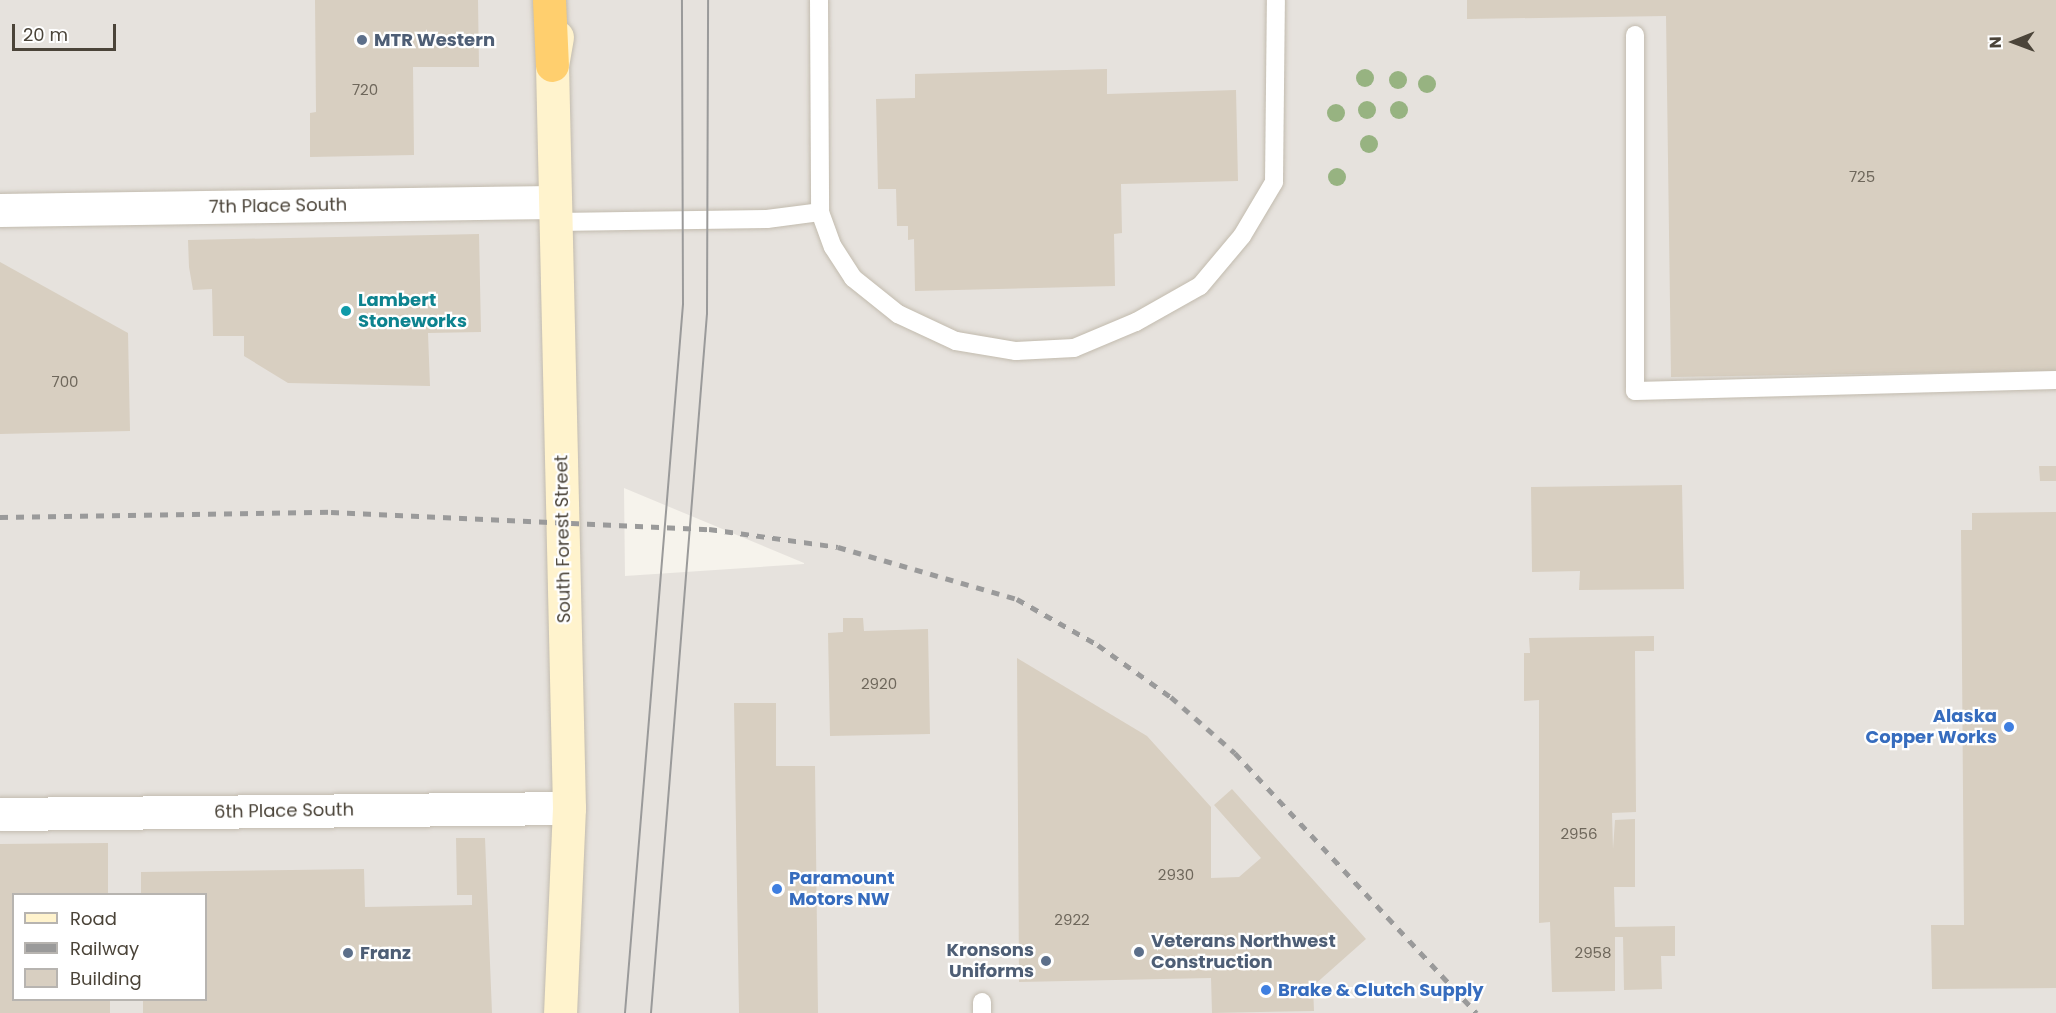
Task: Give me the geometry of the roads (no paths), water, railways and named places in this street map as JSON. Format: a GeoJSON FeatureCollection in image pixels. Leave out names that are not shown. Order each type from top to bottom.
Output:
{"type":"FeatureCollection","features":[{"type":"Feature","properties":{"kind":"highway"},"geometry":{"type":"LineString","coordinates":[[549,0],[552,64]]}},
{"type":"Feature","properties":{"kind":"main road","name":"South Forest Street"},"geometry":{"type":"LineString","coordinates":[[533,0],[552,64]]}},
{"type":"Feature","properties":{"kind":"main road","name":"South Forest Street"},"geometry":{"type":"LineString","coordinates":[[560,1013],[569,808],[552,64],[562,0]]}},
{"type":"Feature","properties":{"kind":"street","name":"7th Place South"},"geometry":{"type":"LineString","coordinates":[[0,210],[556,212]]}},
{"type":"Feature","properties":{"kind":"street","name":"6th Place South"},"geometry":{"type":"LineString","coordinates":[[0,814],[569,808]]}},
{"type":"Feature","properties":{"kind":"lane"},"geometry":{"type":"LineString","coordinates":[[819,0],[820,212],[833,247],[854,278],[898,314],[956,341],[1016,351],[1074,348],[1137,322],[1200,286],[1242,237],[1274,182],[1276,0]]}},
{"type":"Feature","properties":{"kind":"lane"},"geometry":{"type":"LineString","coordinates":[[1635,35],[1635,391],[2056,380]]}},
{"type":"Feature","properties":{"kind":"lane"},"geometry":{"type":"LineString","coordinates":[[556,212],[767,219],[820,212]]}},
{"type":"Feature","properties":{"kind":"tram line"},"geometry":{"type":"LineString","coordinates":[[625,1013],[683,304],[682,0]]}},
{"type":"Feature","properties":{"kind":"tram line"},"geometry":{"type":"LineString","coordinates":[[651,1013],[707,314],[708,0]]}},
{"type":"Feature","properties":{"kind":"railway"},"geometry":{"type":"LineString","coordinates":[[0,517],[331,512],[709,529],[838,547],[1017,599],[1098,645],[1171,697],[1235,753],[1477,1013]]}},
{"type":"Feature","properties":{"kind":"place","name":"MTR Western"},"geometry":{"type":"Point","coordinates":[362,40]}},
{"type":"Feature","properties":{"kind":"place","name":"Lambert Stoneworks"},"geometry":{"type":"Point","coordinates":[346,311]}},
{"type":"Feature","properties":{"kind":"place","name":"Alaska Copper Works"},"geometry":{"type":"Point","coordinates":[2009,727]}},
{"type":"Feature","properties":{"kind":"place","name":"Paramount Motors NW"},"geometry":{"type":"Point","coordinates":[777,889]}},
{"type":"Feature","properties":{"kind":"place","name":"Veterans Northwest Construction"},"geometry":{"type":"Point","coordinates":[1139,952]}},
{"type":"Feature","properties":{"kind":"place","name":"Franz"},"geometry":{"type":"Point","coordinates":[348,953]}},
{"type":"Feature","properties":{"kind":"place","name":"Kronsons Uniforms"},"geometry":{"type":"Point","coordinates":[1046,961]}},
{"type":"Feature","properties":{"kind":"place","name":"Brake & Clutch Supply"},"geometry":{"type":"Point","coordinates":[1266,990]}}]}
